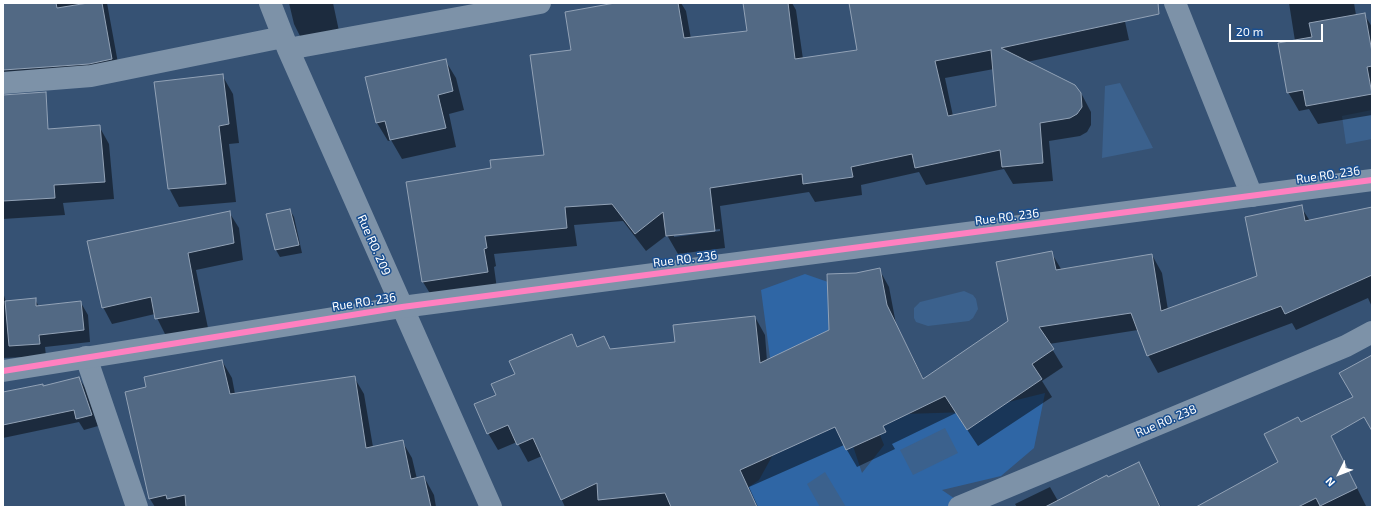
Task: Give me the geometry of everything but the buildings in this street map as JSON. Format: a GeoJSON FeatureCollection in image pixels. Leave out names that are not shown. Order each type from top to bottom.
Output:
{"type":"FeatureCollection","features":[{"type":"Feature","properties":{"kind":"street","name":"Rue RO. 209"},"geometry":{"type":"LineString","coordinates":[[270,3],[285,43],[491,507]]}},
{"type":"Feature","properties":{"kind":"street"},"geometry":{"type":"LineString","coordinates":[[3,82],[92,76],[285,43],[540,3]]}},
{"type":"Feature","properties":{"kind":"street"},"geometry":{"type":"LineString","coordinates":[[1175,3],[1252,196]]}},
{"type":"Feature","properties":{"kind":"street","name":"Rue RO. 236"},"geometry":{"type":"LineString","coordinates":[[3,371],[402,307],[1372,180]]}},
{"type":"Feature","properties":{"kind":"street","name":"Rue RO. 238"},"geometry":{"type":"LineString","coordinates":[[959,507],[1346,346],[1372,332]]}},
{"type":"Feature","properties":{"kind":"street"},"geometry":{"type":"LineString","coordinates":[[86,357],[137,507]]}},
{"type":"Feature","properties":{"kind":"shaded area"},"geometry":{"type":"Polygon","coordinates":[[[1120,83],[1153,148],[1102,158],[1105,86],[1120,83]]]}},
{"type":"Feature","properties":{"kind":"shaded area"},"geometry":{"type":"Polygon","coordinates":[[[1372,110],[1372,139],[1346,144],[1342,116],[1372,110]]]}},
{"type":"Feature","properties":{"kind":"shaded area"},"geometry":{"type":"Polygon","coordinates":[[[805,274],[871,297],[848,431],[862,473],[884,445],[872,415],[968,412],[1045,393],[1034,448],[1001,476],[942,490],[967,507],[719,507],[759,480],[781,440],[761,290],[805,274]]]}},
{"type":"Feature","properties":{"kind":"shaded area"},"geometry":{"type":"Polygon","coordinates":[[[964,291],[973,295],[976,299],[978,309],[973,318],[969,321],[928,326],[916,322],[914,318],[914,308],[920,302],[964,291]]]}},
{"type":"Feature","properties":{"kind":"shaded area"},"geometry":{"type":"Polygon","coordinates":[[[945,428],[958,453],[913,475],[900,450],[945,428]]]}},
{"type":"Feature","properties":{"kind":"shaded area"},"geometry":{"type":"Polygon","coordinates":[[[825,472],[846,507],[820,507],[807,484],[825,472]]]}},
{"type":"Feature","properties":{"kind":"cycle path"},"geometry":{"type":"LineString","coordinates":[[3,371],[402,307],[1372,180]]}}]}
